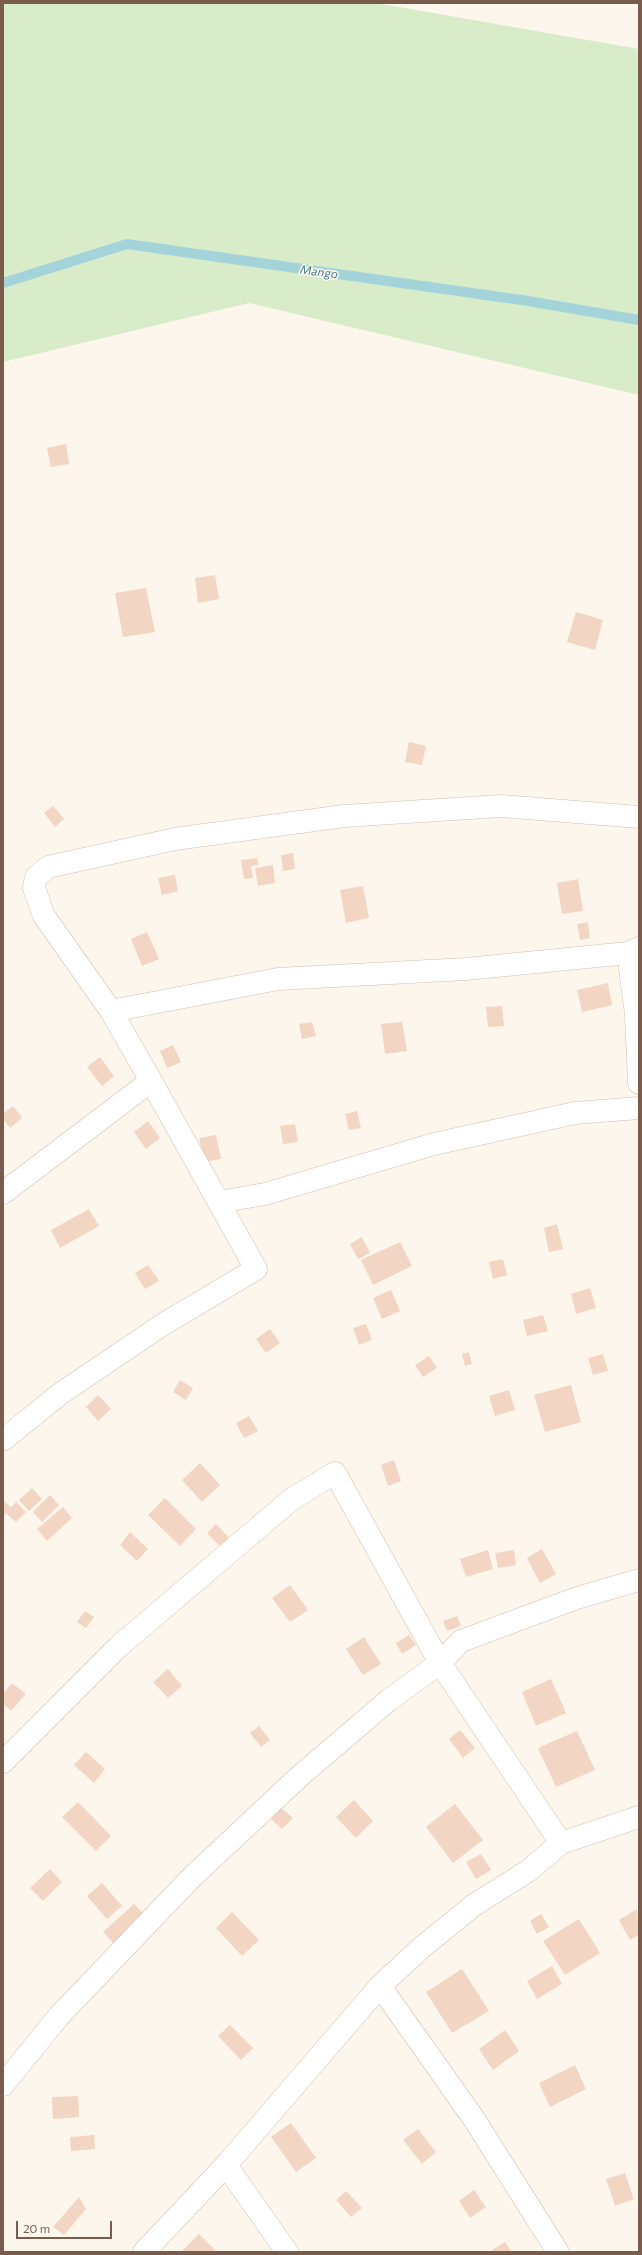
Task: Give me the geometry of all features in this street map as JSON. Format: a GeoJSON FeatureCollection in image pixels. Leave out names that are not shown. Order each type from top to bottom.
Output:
{"type":"FeatureCollection","features":[{"type":"Feature","properties":{"kind":"street"},"geometry":{"type":"LineString","coordinates":[[3,1440],[60,1394],[162,1325],[256,1269],[111,1011],[44,916],[34,888],[36,877],[48,867],[174,839],[344,816],[501,806],[639,817]]}},
{"type":"Feature","properties":{"kind":"street"},"geometry":{"type":"LineString","coordinates":[[111,1011],[278,978],[466,969],[634,950],[639,1083]]}},
{"type":"Feature","properties":{"kind":"street"},"geometry":{"type":"LineString","coordinates":[[3,1193],[151,1081]]}},
{"type":"Feature","properties":{"kind":"street"},"geometry":{"type":"LineString","coordinates":[[219,1202],[265,1194],[434,1144],[575,1113],[639,1108]]}},
{"type":"Feature","properties":{"kind":"street"},"geometry":{"type":"LineString","coordinates":[[3,1762],[118,1647],[292,1498],[335,1473],[440,1663],[561,1843]]}},
{"type":"Feature","properties":{"kind":"street"},"geometry":{"type":"LineString","coordinates":[[3,2085],[59,2016],[191,1878],[301,1775],[389,1700],[440,1663],[461,1641],[577,1598],[639,1580]]}},
{"type":"Feature","properties":{"kind":"street"},"geometry":{"type":"LineString","coordinates":[[144,2252],[226,2165],[380,1986],[421,1948],[474,1905],[528,1871],[561,1843],[639,1817]]}},
{"type":"Feature","properties":{"kind":"street"},"geometry":{"type":"LineString","coordinates":[[380,1986],[474,2119],[558,2252]]}},
{"type":"Feature","properties":{"kind":"street"},"geometry":{"type":"LineString","coordinates":[[226,2165],[287,2252]]}},
{"type":"Feature","properties":{"kind":"green space"},"geometry":{"type":"Polygon","coordinates":[[[3,3],[376,3],[639,49],[639,395],[249,303],[3,362],[3,3]]]}},
{"type":"Feature","properties":{"kind":"building"},"geometry":{"type":"Polygon","coordinates":[[[66,444],[69,464],[51,467],[47,448],[66,444]]]}},
{"type":"Feature","properties":{"kind":"building"},"geometry":{"type":"Polygon","coordinates":[[[215,575],[219,599],[198,603],[195,578],[215,575]]]}},
{"type":"Feature","properties":{"kind":"building"},"geometry":{"type":"Polygon","coordinates":[[[146,588],[155,632],[123,637],[115,593],[146,588]]]}},
{"type":"Feature","properties":{"kind":"building"},"geometry":{"type":"Polygon","coordinates":[[[576,612],[603,620],[595,650],[567,642],[576,612]]]}},
{"type":"Feature","properties":{"kind":"building"},"geometry":{"type":"Polygon","coordinates":[[[409,742],[426,746],[422,765],[405,762],[409,742]]]}},
{"type":"Feature","properties":{"kind":"building"},"geometry":{"type":"Polygon","coordinates":[[[53,806],[64,819],[55,827],[44,813],[53,806]]]}},
{"type":"Feature","properties":{"kind":"building"},"geometry":{"type":"Polygon","coordinates":[[[293,853],[295,869],[283,871],[281,855],[293,853]]]}},
{"type":"Feature","properties":{"kind":"building"},"geometry":{"type":"Polygon","coordinates":[[[257,858],[259,865],[251,866],[253,878],[244,879],[241,860],[257,858]]]}},
{"type":"Feature","properties":{"kind":"building"},"geometry":{"type":"Polygon","coordinates":[[[273,865],[275,883],[258,886],[255,868],[273,865]]]}},
{"type":"Feature","properties":{"kind":"building"},"geometry":{"type":"Polygon","coordinates":[[[175,875],[178,891],[162,895],[158,878],[175,875]]]}},
{"type":"Feature","properties":{"kind":"building"},"geometry":{"type":"Polygon","coordinates":[[[578,879],[583,911],[562,914],[557,883],[578,879]]]}},
{"type":"Feature","properties":{"kind":"building"},"geometry":{"type":"Polygon","coordinates":[[[363,886],[369,918],[346,923],[340,890],[363,886]]]}},
{"type":"Feature","properties":{"kind":"building"},"geometry":{"type":"Polygon","coordinates":[[[588,922],[590,938],[580,940],[577,924],[588,922]]]}},
{"type":"Feature","properties":{"kind":"building"},"geometry":{"type":"Polygon","coordinates":[[[147,932],[159,959],[142,966],[131,939],[147,932]]]}},
{"type":"Feature","properties":{"kind":"building"},"geometry":{"type":"Polygon","coordinates":[[[608,983],[612,1005],[582,1012],[577,990],[608,983]]]}},
{"type":"Feature","properties":{"kind":"building"},"geometry":{"type":"Polygon","coordinates":[[[502,1006],[504,1026],[488,1027],[486,1007],[502,1006]]]}},
{"type":"Feature","properties":{"kind":"building"},"geometry":{"type":"Polygon","coordinates":[[[312,1022],[316,1036],[302,1039],[299,1024],[312,1022]]]}},
{"type":"Feature","properties":{"kind":"building"},"geometry":{"type":"Polygon","coordinates":[[[402,1022],[407,1051],[385,1054],[381,1024],[402,1022]]]}},
{"type":"Feature","properties":{"kind":"building"},"geometry":{"type":"Polygon","coordinates":[[[173,1045],[181,1062],[167,1068],[160,1051],[173,1045]]]}},
{"type":"Feature","properties":{"kind":"building"},"geometry":{"type":"Polygon","coordinates":[[[100,1057],[114,1076],[102,1086],[87,1067],[100,1057]]]}},
{"type":"Feature","properties":{"kind":"building"},"geometry":{"type":"Polygon","coordinates":[[[13,1106],[22,1118],[10,1128],[3,1119],[3,1114],[13,1106]]]}},
{"type":"Feature","properties":{"kind":"building"},"geometry":{"type":"Polygon","coordinates":[[[357,1111],[361,1128],[349,1130],[345,1114],[357,1111]]]}},
{"type":"Feature","properties":{"kind":"building"},"geometry":{"type":"Polygon","coordinates":[[[148,1121],[160,1138],[146,1149],[134,1132],[148,1121]]]}},
{"type":"Feature","properties":{"kind":"building"},"geometry":{"type":"Polygon","coordinates":[[[295,1124],[298,1142],[283,1144],[280,1126],[295,1124]]]}},
{"type":"Feature","properties":{"kind":"building"},"geometry":{"type":"Polygon","coordinates":[[[216,1135],[221,1159],[204,1162],[199,1138],[216,1135]]]}},
{"type":"Feature","properties":{"kind":"building"},"geometry":{"type":"Polygon","coordinates":[[[89,1209],[99,1226],[60,1248],[51,1230],[89,1209]]]}},
{"type":"Feature","properties":{"kind":"building"},"geometry":{"type":"Polygon","coordinates":[[[557,1224],[563,1249],[549,1252],[544,1228],[557,1224]]]}},
{"type":"Feature","properties":{"kind":"building"},"geometry":{"type":"Polygon","coordinates":[[[362,1237],[370,1253],[358,1259],[350,1244],[362,1237]]]}},
{"type":"Feature","properties":{"kind":"building"},"geometry":{"type":"Polygon","coordinates":[[[400,1242],[412,1266],[373,1285],[361,1260],[400,1242]]]}},
{"type":"Feature","properties":{"kind":"building"},"geometry":{"type":"Polygon","coordinates":[[[503,1259],[507,1275],[493,1279],[489,1262],[503,1259]]]}},
{"type":"Feature","properties":{"kind":"building"},"geometry":{"type":"Polygon","coordinates":[[[148,1265],[159,1281],[145,1289],[135,1273],[148,1265]]]}},
{"type":"Feature","properties":{"kind":"building"},"geometry":{"type":"Polygon","coordinates":[[[590,1288],[596,1308],[576,1314],[571,1294],[590,1288]]]}},
{"type":"Feature","properties":{"kind":"building"},"geometry":{"type":"Polygon","coordinates":[[[391,1290],[400,1311],[382,1319],[373,1298],[391,1290]]]}},
{"type":"Feature","properties":{"kind":"building"},"geometry":{"type":"Polygon","coordinates":[[[543,1315],[548,1331],[527,1336],[523,1320],[543,1315]]]}},
{"type":"Feature","properties":{"kind":"building"},"geometry":{"type":"Polygon","coordinates":[[[366,1324],[372,1340],[359,1345],[353,1328],[366,1324]]]}},
{"type":"Feature","properties":{"kind":"building"},"geometry":{"type":"Polygon","coordinates":[[[270,1329],[280,1343],[266,1353],[256,1339],[270,1329]]]}},
{"type":"Feature","properties":{"kind":"building"},"geometry":{"type":"Polygon","coordinates":[[[469,1352],[472,1364],[465,1366],[462,1354],[469,1352]]]}},
{"type":"Feature","properties":{"kind":"building"},"geometry":{"type":"Polygon","coordinates":[[[603,1354],[608,1371],[593,1375],[588,1358],[603,1354]]]}},
{"type":"Feature","properties":{"kind":"building"},"geometry":{"type":"Polygon","coordinates":[[[429,1356],[437,1368],[423,1377],[415,1365],[429,1356]]]}},
{"type":"Feature","properties":{"kind":"building"},"geometry":{"type":"Polygon","coordinates":[[[180,1380],[193,1388],[186,1400],[173,1392],[180,1380]]]}},
{"type":"Feature","properties":{"kind":"building"},"geometry":{"type":"Polygon","coordinates":[[[571,1385],[581,1422],[545,1432],[534,1395],[571,1385]]]}},
{"type":"Feature","properties":{"kind":"building"},"geometry":{"type":"Polygon","coordinates":[[[509,1390],[515,1410],[495,1416],[489,1396],[509,1390]]]}},
{"type":"Feature","properties":{"kind":"building"},"geometry":{"type":"Polygon","coordinates":[[[98,1395],[111,1409],[98,1421],[86,1407],[98,1395]]]}},
{"type":"Feature","properties":{"kind":"building"},"geometry":{"type":"Polygon","coordinates":[[[249,1416],[258,1431],[244,1438],[236,1423],[249,1416]]]}},
{"type":"Feature","properties":{"kind":"building"},"geometry":{"type":"Polygon","coordinates":[[[394,1460],[401,1481],[388,1486],[381,1465],[394,1460]]]}},
{"type":"Feature","properties":{"kind":"building"},"geometry":{"type":"Polygon","coordinates":[[[200,1463],[220,1485],[202,1502],[182,1480],[200,1463]]]}},
{"type":"Feature","properties":{"kind":"building"},"geometry":{"type":"Polygon","coordinates":[[[32,1488],[42,1499],[29,1511],[19,1500],[32,1488]]]}},
{"type":"Feature","properties":{"kind":"building"},"geometry":{"type":"Polygon","coordinates":[[[50,1495],[59,1505],[42,1522],[33,1512],[50,1495]]]}},
{"type":"Feature","properties":{"kind":"building"},"geometry":{"type":"Polygon","coordinates":[[[165,1498],[196,1529],[180,1546],[148,1515],[165,1498]]]}},
{"type":"Feature","properties":{"kind":"building"},"geometry":{"type":"Polygon","coordinates":[[[3,1500],[11,1507],[3,1517],[3,1500]]]}},
{"type":"Feature","properties":{"kind":"building"},"geometry":{"type":"Polygon","coordinates":[[[16,1502],[26,1512],[16,1522],[6,1513],[16,1502]]]}},
{"type":"Feature","properties":{"kind":"building"},"geometry":{"type":"Polygon","coordinates":[[[63,1507],[72,1518],[47,1541],[37,1529],[63,1507]]]}},
{"type":"Feature","properties":{"kind":"building"},"geometry":{"type":"Polygon","coordinates":[[[216,1524],[230,1539],[221,1547],[207,1533],[216,1524]]]}},
{"type":"Feature","properties":{"kind":"building"},"geometry":{"type":"Polygon","coordinates":[[[130,1532],[148,1549],[137,1561],[120,1545],[130,1532]]]}},
{"type":"Feature","properties":{"kind":"building"},"geometry":{"type":"Polygon","coordinates":[[[542,1549],[556,1574],[540,1583],[527,1558],[542,1549]]]}},
{"type":"Feature","properties":{"kind":"building"},"geometry":{"type":"Polygon","coordinates":[[[488,1550],[493,1569],[466,1577],[460,1559],[488,1550]]]}},
{"type":"Feature","properties":{"kind":"building"},"geometry":{"type":"Polygon","coordinates":[[[514,1550],[516,1565],[498,1568],[495,1553],[514,1550]]]}},
{"type":"Feature","properties":{"kind":"building"},"geometry":{"type":"Polygon","coordinates":[[[290,1585],[308,1610],[290,1622],[272,1598],[290,1585]]]}},
{"type":"Feature","properties":{"kind":"building"},"geometry":{"type":"Polygon","coordinates":[[[85,1611],[94,1617],[86,1628],[77,1622],[85,1611]]]}},
{"type":"Feature","properties":{"kind":"building"},"geometry":{"type":"Polygon","coordinates":[[[457,1616],[461,1626],[447,1631],[443,1621],[457,1616]]]}},
{"type":"Feature","properties":{"kind":"building"},"geometry":{"type":"Polygon","coordinates":[[[409,1635],[416,1645],[402,1654],[396,1643],[409,1635]]]}},
{"type":"Feature","properties":{"kind":"building"},"geometry":{"type":"Polygon","coordinates":[[[364,1637],[381,1664],[363,1675],[346,1649],[364,1637]]]}},
{"type":"Feature","properties":{"kind":"building"},"geometry":{"type":"Polygon","coordinates":[[[168,1669],[182,1686],[168,1698],[153,1682],[168,1669]]]}},
{"type":"Feature","properties":{"kind":"building"},"geometry":{"type":"Polygon","coordinates":[[[551,1679],[566,1713],[536,1726],[522,1692],[551,1679]]]}},
{"type":"Feature","properties":{"kind":"building"},"geometry":{"type":"Polygon","coordinates":[[[12,1683],[26,1694],[11,1711],[3,1704],[3,1694],[12,1683]]]}},
{"type":"Feature","properties":{"kind":"building"},"geometry":{"type":"Polygon","coordinates":[[[259,1726],[270,1740],[261,1747],[250,1733],[259,1726]]]}},
{"type":"Feature","properties":{"kind":"building"},"geometry":{"type":"Polygon","coordinates":[[[460,1730],[475,1748],[463,1758],[449,1739],[460,1730]]]}},
{"type":"Feature","properties":{"kind":"building"},"geometry":{"type":"Polygon","coordinates":[[[577,1731],[595,1770],[556,1787],[538,1748],[577,1731]]]}},
{"type":"Feature","properties":{"kind":"building"},"geometry":{"type":"Polygon","coordinates":[[[86,1752],[105,1769],[94,1783],[74,1765],[86,1752]]]}},
{"type":"Feature","properties":{"kind":"building"},"geometry":{"type":"Polygon","coordinates":[[[354,1800],[373,1821],[356,1838],[336,1817],[354,1800]]]}},
{"type":"Feature","properties":{"kind":"building"},"geometry":{"type":"Polygon","coordinates":[[[78,1802],[111,1836],[96,1851],[62,1817],[78,1802]]]}},
{"type":"Feature","properties":{"kind":"building"},"geometry":{"type":"Polygon","coordinates":[[[455,1804],[483,1840],[453,1863],[426,1827],[455,1804]]]}},
{"type":"Feature","properties":{"kind":"building"},"geometry":{"type":"Polygon","coordinates":[[[281,1808],[293,1818],[282,1829],[271,1819],[281,1808]]]}},
{"type":"Feature","properties":{"kind":"building"},"geometry":{"type":"Polygon","coordinates":[[[481,1854],[491,1870],[476,1879],[466,1862],[481,1854]]]}},
{"type":"Feature","properties":{"kind":"building"},"geometry":{"type":"Polygon","coordinates":[[[50,1869],[62,1882],[43,1901],[30,1888],[50,1869]]]}},
{"type":"Feature","properties":{"kind":"building"},"geometry":{"type":"Polygon","coordinates":[[[102,1883],[122,1906],[107,1919],[87,1896],[102,1883]]]}},
{"type":"Feature","properties":{"kind":"building"},"geometry":{"type":"Polygon","coordinates":[[[134,1904],[147,1917],[116,1946],[103,1932],[134,1904]]]}},
{"type":"Feature","properties":{"kind":"building"},"geometry":{"type":"Polygon","coordinates":[[[637,1909],[639,1935],[630,1940],[619,1920],[637,1909]]]}},
{"type":"Feature","properties":{"kind":"building"},"geometry":{"type":"Polygon","coordinates":[[[232,1912],[259,1940],[242,1956],[216,1928],[232,1912]]]}},
{"type":"Feature","properties":{"kind":"building"},"geometry":{"type":"Polygon","coordinates":[[[541,1914],[549,1927],[537,1934],[530,1921],[541,1914]]]}},
{"type":"Feature","properties":{"kind":"building"},"geometry":{"type":"Polygon","coordinates":[[[579,1919],[600,1953],[565,1975],[543,1941],[579,1919]]]}},
{"type":"Feature","properties":{"kind":"building"},"geometry":{"type":"Polygon","coordinates":[[[552,1966],[562,1984],[537,1999],[527,1981],[552,1966]]]}},
{"type":"Feature","properties":{"kind":"building"},"geometry":{"type":"Polygon","coordinates":[[[462,1969],[489,2011],[452,2033],[426,1992],[462,1969]]]}},
{"type":"Feature","properties":{"kind":"building"},"geometry":{"type":"Polygon","coordinates":[[[230,2025],[253,2048],[241,2060],[218,2036],[230,2025]]]}},
{"type":"Feature","properties":{"kind":"building"},"geometry":{"type":"Polygon","coordinates":[[[505,2030],[519,2051],[493,2070],[479,2049],[505,2030]]]}},
{"type":"Feature","properties":{"kind":"building"},"geometry":{"type":"Polygon","coordinates":[[[575,2065],[586,2089],[550,2107],[539,2083],[575,2065]]]}},
{"type":"Feature","properties":{"kind":"building"},"geometry":{"type":"Polygon","coordinates":[[[78,2096],[79,2117],[53,2119],[52,2097],[78,2096]]]}},
{"type":"Feature","properties":{"kind":"building"},"geometry":{"type":"Polygon","coordinates":[[[291,2123],[316,2158],[296,2172],[271,2137],[291,2123]]]}},
{"type":"Feature","properties":{"kind":"building"},"geometry":{"type":"Polygon","coordinates":[[[418,2129],[436,2152],[422,2164],[403,2140],[418,2129]]]}},
{"type":"Feature","properties":{"kind":"building"},"geometry":{"type":"Polygon","coordinates":[[[94,2135],[95,2149],[71,2151],[70,2137],[94,2135]]]}},
{"type":"Feature","properties":{"kind":"building"},"geometry":{"type":"Polygon","coordinates":[[[625,2173],[634,2199],[615,2206],[606,2179],[625,2173]]]}},
{"type":"Feature","properties":{"kind":"building"},"geometry":{"type":"Polygon","coordinates":[[[474,2190],[486,2207],[470,2218],[459,2201],[474,2190]]]}},
{"type":"Feature","properties":{"kind":"building"},"geometry":{"type":"Polygon","coordinates":[[[346,2191],[362,2208],[351,2217],[336,2200],[346,2191]]]}},
{"type":"Feature","properties":{"kind":"building"},"geometry":{"type":"Polygon","coordinates":[[[79,2197],[86,2209],[64,2235],[53,2227],[79,2197]]]}},
{"type":"Feature","properties":{"kind":"building"},"geometry":{"type":"Polygon","coordinates":[[[199,2234],[217,2252],[181,2252],[199,2234]]]}},
{"type":"Feature","properties":{"kind":"building"},"geometry":{"type":"Polygon","coordinates":[[[505,2242],[512,2252],[489,2252],[505,2242]]]}},
{"type":"Feature","properties":{"kind":"waterway","name":"Mango"},"geometry":{"type":"LineString","coordinates":[[3,283],[127,244],[528,301],[639,320]]}}]}
